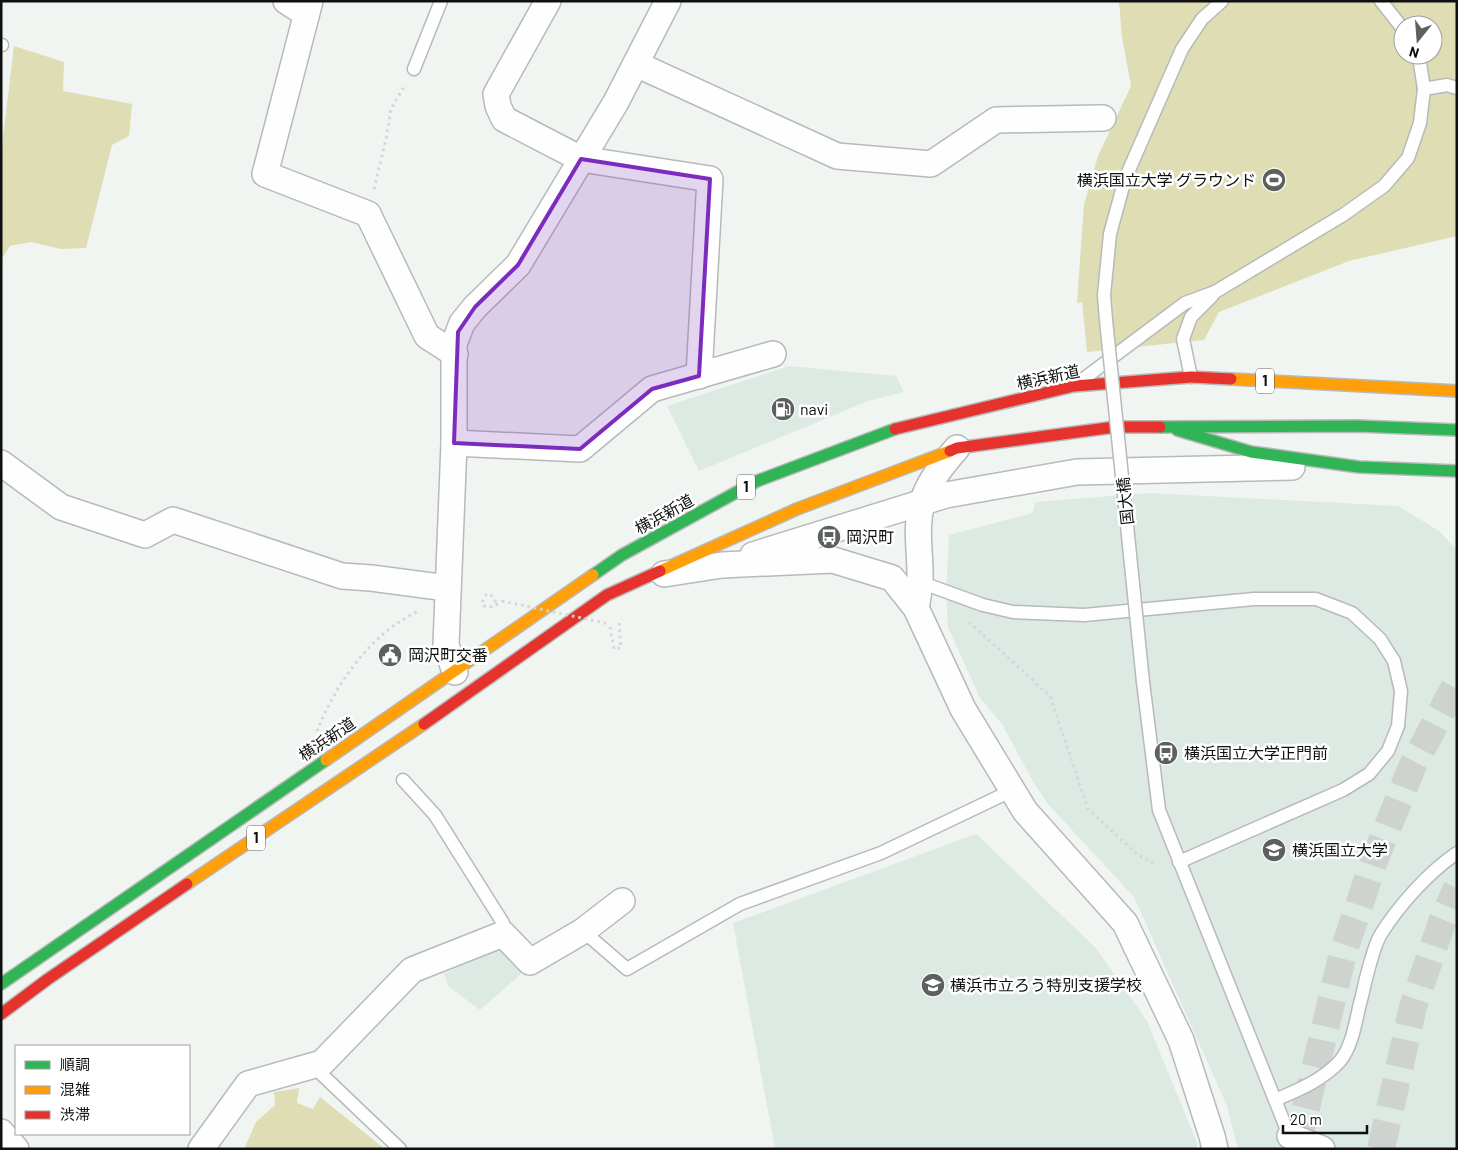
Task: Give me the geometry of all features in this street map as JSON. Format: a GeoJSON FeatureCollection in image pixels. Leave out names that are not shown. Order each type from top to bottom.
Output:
{"type":"FeatureCollection","features":[{"type":"Feature","properties":{"kind":"main road","name":"横浜新道"},"geometry":{"type":"LineString","coordinates":[[1,1014],[459,684],[622,556],[757,481],[898,428],[1074,386],[1191,377],[1457,391]]}},
{"type":"Feature","properties":{"kind":"main road"},"geometry":{"type":"LineString","coordinates":[[1162,426],[1251,452],[1359,468],[1457,471]]}},
{"type":"Feature","properties":{"kind":"main road","name":"横浜新道"},"geometry":{"type":"LineString","coordinates":[[1,984],[299,777],[607,595],[797,509],[957,448],[1115,427],[1357,426],[1457,430]]}},
{"type":"Feature","properties":{"kind":"street"},"geometry":{"type":"LineString","coordinates":[[548,1],[496,94],[498,106],[504,119],[581,159],[710,180],[698,376]]}},
{"type":"Feature","properties":{"kind":"street"},"geometry":{"type":"LineString","coordinates":[[459,684],[446,644],[454,443],[454,344],[462,324],[475,307],[518,265],[616,102],[668,1]]}},
{"type":"Feature","properties":{"kind":"street"},"geometry":{"type":"LineString","coordinates":[[301,6],[265,174],[368,214],[427,336],[454,354]]}},
{"type":"Feature","properties":{"kind":"street"},"geometry":{"type":"LineString","coordinates":[[636,64],[837,156],[930,164],[996,120],[1103,118]]}},
{"type":"Feature","properties":{"kind":"street"},"geometry":{"type":"LineString","coordinates":[[454,443],[580,449],[652,389],[773,354]]}},
{"type":"Feature","properties":{"kind":"street"},"geometry":{"type":"LineString","coordinates":[[916,608],[920,581],[917,537],[922,501],[933,479],[957,448]]}},
{"type":"Feature","properties":{"kind":"street"},"geometry":{"type":"LineString","coordinates":[[1,463],[60,507],[145,535],[173,520],[342,576],[371,578],[447,593]]}},
{"type":"Feature","properties":{"kind":"street"},"geometry":{"type":"LineString","coordinates":[[722,565],[922,501],[1077,472],[1254,467],[1359,468]]}},
{"type":"Feature","properties":{"kind":"street"},"geometry":{"type":"LineString","coordinates":[[642,578],[722,565],[833,560],[892,578],[916,608],[963,709],[1025,811],[1125,923],[1181,1040],[1215,1149]]}},
{"type":"Feature","properties":{"kind":"street"},"geometry":{"type":"LineString","coordinates":[[201,1149],[248,1084],[322,1063],[412,970],[503,934],[530,962],[583,932],[622,901]]}},
{"type":"Feature","properties":{"kind":"street"},"geometry":{"type":"LineString","coordinates":[[1,1132],[16,1149]]}},
{"type":"Feature","properties":{"kind":"street"},"geometry":{"type":"LineString","coordinates":[[1292,1143],[1322,1149]]}},
{"type":"Feature","properties":{"kind":"lane"},"geometry":{"type":"LineString","coordinates":[[414,69],[441,1]]}},
{"type":"Feature","properties":{"kind":"lane","name":"国大橋"},"geometry":{"type":"LineString","coordinates":[[1222,1],[1202,19],[1182,49],[1126,179],[1110,234],[1104,295],[1143,682],[1158,810],[1292,1143]]}},
{"type":"Feature","properties":{"kind":"lane"},"geometry":{"type":"LineString","coordinates":[[1382,1],[1393,16]]}},
{"type":"Feature","properties":{"kind":"lane"},"geometry":{"type":"LineString","coordinates":[[1074,386],[1185,303],[1215,292],[1343,215],[1384,186],[1408,158],[1420,123],[1424,89],[1420,65]]}},
{"type":"Feature","properties":{"kind":"lane"},"geometry":{"type":"LineString","coordinates":[[1424,89],[1447,85],[1457,88]]}},
{"type":"Feature","properties":{"kind":"lane"},"geometry":{"type":"LineString","coordinates":[[1191,377],[1183,339],[1191,317],[1215,292]]}},
{"type":"Feature","properties":{"kind":"lane"},"geometry":{"type":"LineString","coordinates":[[892,578],[920,581],[983,606],[1013,612],[1084,614],[1254,599],[1316,599],[1352,613],[1380,639],[1394,661],[1401,691],[1398,726],[1395,734],[1388,751],[1369,774],[1343,790],[1179,862]]}},
{"type":"Feature","properties":{"kind":"lane"},"geometry":{"type":"LineString","coordinates":[[403,780],[435,815],[503,923],[503,934]]}},
{"type":"Feature","properties":{"kind":"lane"},"geometry":{"type":"LineString","coordinates":[[583,932],[627,969],[740,904],[881,853],[1013,790]]}},
{"type":"Feature","properties":{"kind":"lane"},"geometry":{"type":"LineString","coordinates":[[1275,1100],[1313,1083],[1340,1061],[1349,1045],[1380,935],[1408,898],[1438,865],[1457,853]]}},
{"type":"Feature","properties":{"kind":"lane"},"geometry":{"type":"LineString","coordinates":[[313,1066],[400,1149]]}},
{"type":"Feature","properties":{"kind":"path"},"geometry":{"type":"LineString","coordinates":[[364,212],[376,184],[391,109],[414,69]]}},
{"type":"Feature","properties":{"kind":"path"},"geometry":{"type":"LineString","coordinates":[[946,592],[973,626],[1050,696],[1088,809],[1138,855],[1186,880]]}},
{"type":"Feature","properties":{"kind":"path"},"geometry":{"type":"LineString","coordinates":[[317,733],[345,677],[371,644],[410,615],[447,593]]}},
{"type":"Feature","properties":{"kind":"path"},"geometry":{"type":"LineString","coordinates":[[496,602],[490,594],[486,595],[482,602],[486,607],[496,606],[502,601],[610,624],[614,649],[621,648],[619,621]]}},
{"type":"Feature","properties":{"kind":"highlighted area"},"geometry":{"type":"Polygon","coordinates":[[[581,159],[710,179],[699,376],[652,389],[580,449],[454,443],[458,332],[475,307],[518,265],[581,159]]]}},
{"type":"Feature","properties":{"kind":"shaded area"},"geometry":{"type":"Polygon","coordinates":[[[789,366],[896,376],[904,392],[868,401],[699,471],[667,406],[789,366]]]}},
{"type":"Feature","properties":{"kind":"shaded area","name":"横浜国立大学"},"geometry":{"type":"Polygon","coordinates":[[[1149,493],[1398,506],[1439,531],[1457,550],[1457,1149],[1238,1149],[1227,1106],[1134,897],[1047,803],[1031,778],[1002,724],[980,698],[948,627],[946,592],[949,535],[1033,513],[1035,502],[1149,493]]]}},
{"type":"Feature","properties":{"kind":"shaded area","name":"横浜市立ろう特別支援学校"},"geometry":{"type":"Polygon","coordinates":[[[976,834],[1096,948],[1147,1021],[1197,1143],[1197,1149],[775,1149],[733,923],[976,834]]]}},
{"type":"Feature","properties":{"kind":"shaded area"},"geometry":{"type":"Polygon","coordinates":[[[492,951],[508,951],[523,972],[480,1010],[448,986],[444,974],[492,951]]]}},
{"type":"Feature","properties":{"kind":"green space","name":"横浜国立大学 グラウンド"},"geometry":{"type":"Polygon","coordinates":[[[1119,1],[1457,1],[1457,236],[1349,261],[1219,312],[1204,340],[1087,352],[1082,302],[1077,303],[1084,205],[1098,156],[1131,86],[1122,37],[1119,1]]]}},
{"type":"Feature","properties":{"kind":"green space"},"geometry":{"type":"Polygon","coordinates":[[[14,46],[64,62],[63,91],[132,104],[129,136],[112,145],[86,248],[61,249],[31,242],[10,246],[1,260],[1,154],[14,46]]]}},
{"type":"Feature","properties":{"kind":"green space"},"geometry":{"type":"Polygon","coordinates":[[[299,1088],[297,1103],[313,1109],[320,1097],[385,1149],[244,1149],[256,1122],[275,1105],[274,1092],[299,1088]]]}},
{"type":"Feature","properties":{"kind":"tunnel"},"geometry":{"type":"LineString","coordinates":[[1296,1149],[1343,953],[1374,861],[1412,767],[1457,683]]}},
{"type":"Feature","properties":{"kind":"tunnel"},"geometry":{"type":"LineString","coordinates":[[1381,1149],[1413,1007],[1442,922],[1457,888]]}},
{"type":"Feature","properties":{"kind":"traffic: fast"},"geometry":{"type":"LineString","coordinates":[[1160,427],[1357,426],[1457,430]]}},
{"type":"Feature","properties":{"kind":"traffic: fast"},"geometry":{"type":"LineString","coordinates":[[593,575],[622,555],[757,481],[895,429]]}},
{"type":"Feature","properties":{"kind":"traffic: fast"},"geometry":{"type":"LineString","coordinates":[[1177,430],[1251,452],[1359,467],[1457,471]]}},
{"type":"Feature","properties":{"kind":"traffic: fast"},"geometry":{"type":"LineString","coordinates":[[1,984],[326,760]]}},
{"type":"Feature","properties":{"kind":"traffic: slow"},"geometry":{"type":"LineString","coordinates":[[1231,379],[1457,391]]}},
{"type":"Feature","properties":{"kind":"traffic: slow"},"geometry":{"type":"LineString","coordinates":[[660,571],[797,509],[950,451]]}},
{"type":"Feature","properties":{"kind":"traffic: slow"},"geometry":{"type":"LineString","coordinates":[[326,760],[593,575]]}},
{"type":"Feature","properties":{"kind":"traffic: slow"},"geometry":{"type":"LineString","coordinates":[[187,884],[424,724]]}},
{"type":"Feature","properties":{"kind":"traffic: jam"},"geometry":{"type":"LineString","coordinates":[[895,429],[1074,386],[1191,377],[1231,379]]}},
{"type":"Feature","properties":{"kind":"traffic: jam"},"geometry":{"type":"LineString","coordinates":[[950,451],[957,448],[1115,427],[1160,427]]}},
{"type":"Feature","properties":{"kind":"traffic: jam"},"geometry":{"type":"LineString","coordinates":[[424,724],[607,595],[660,571]]}},
{"type":"Feature","properties":{"kind":"traffic: jam"},"geometry":{"type":"LineString","coordinates":[[1,1014],[48,979],[187,884]]}},
{"type":"Feature","properties":{"kind":"place","name":"横浜国立大学 グラウンド"},"geometry":{"type":"Point","coordinates":[1274,180]}},
{"type":"Feature","properties":{"kind":"place","name":"navi"},"geometry":{"type":"Point","coordinates":[783,409]}},
{"type":"Feature","properties":{"kind":"place","name":"岡沢町"},"geometry":{"type":"Point","coordinates":[829,537]}},
{"type":"Feature","properties":{"kind":"place","name":"岡沢町交番"},"geometry":{"type":"Point","coordinates":[390,655]}},
{"type":"Feature","properties":{"kind":"place","name":"横浜国立大学正門前"},"geometry":{"type":"Point","coordinates":[1166,753]}},
{"type":"Feature","properties":{"kind":"place","name":"横浜国立大学"},"geometry":{"type":"Point","coordinates":[1274,850]}},
{"type":"Feature","properties":{"kind":"place","name":"横浜市立ろう特別支援学校"},"geometry":{"type":"Point","coordinates":[933,985]}}]}
